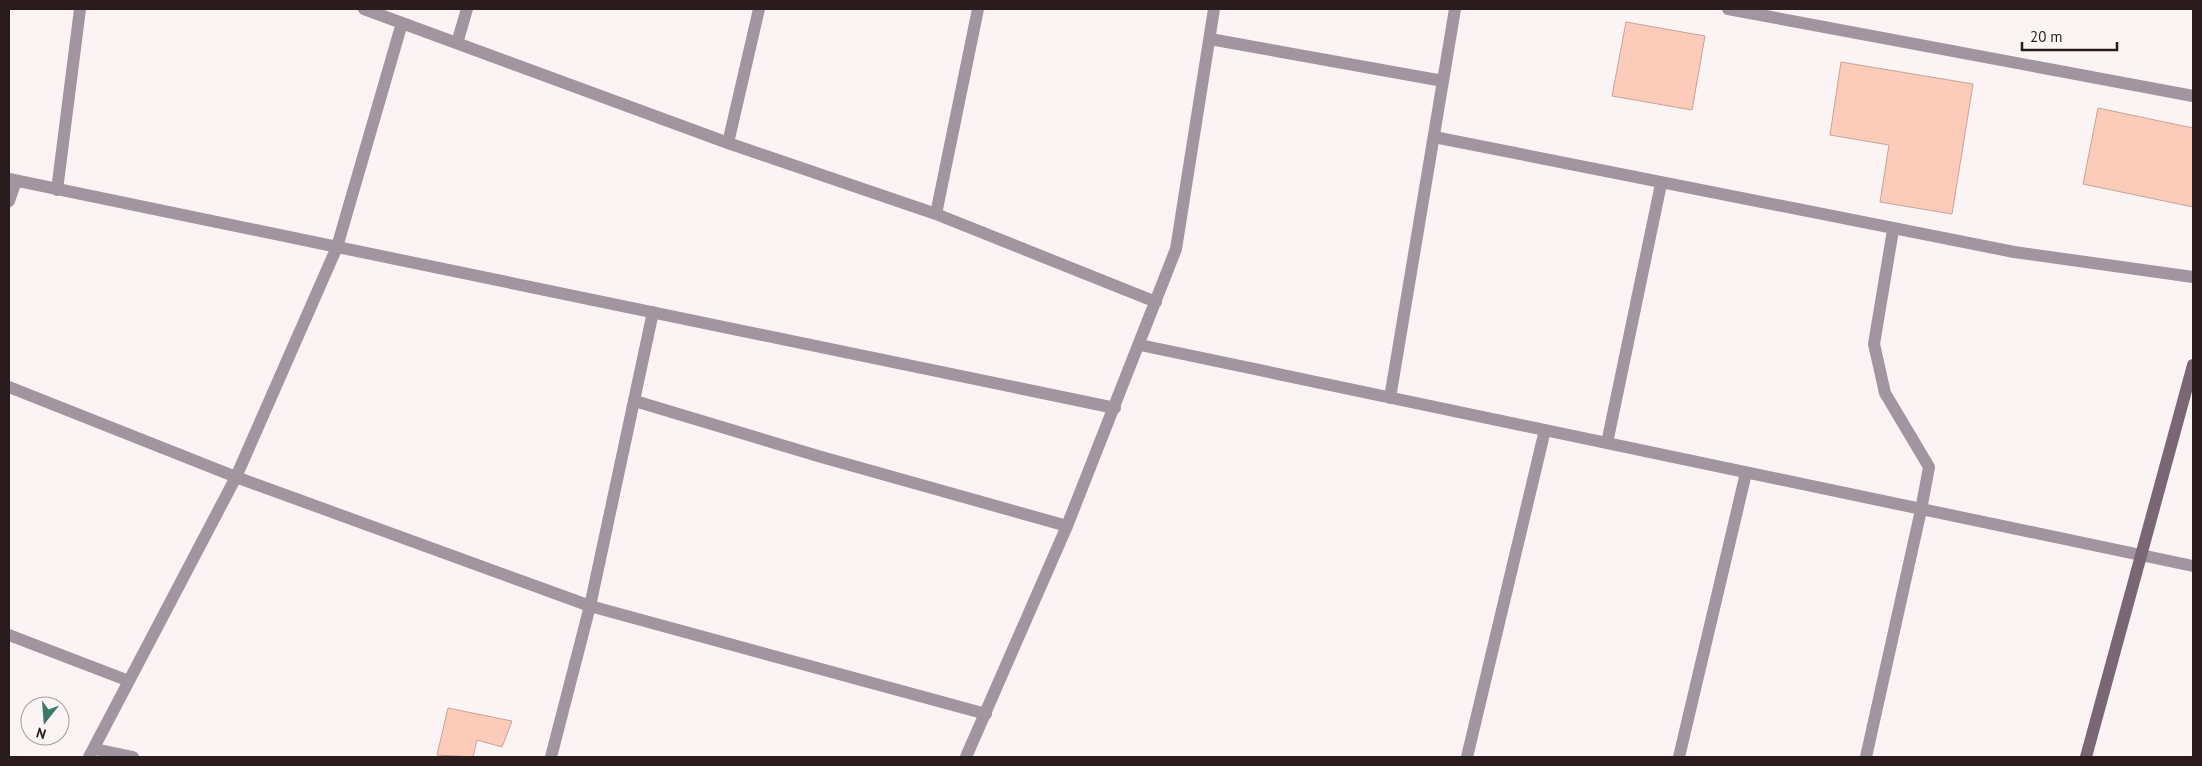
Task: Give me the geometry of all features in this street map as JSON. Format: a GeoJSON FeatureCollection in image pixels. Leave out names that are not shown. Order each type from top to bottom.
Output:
{"type":"FeatureCollection","features":[{"type":"Feature","properties":{"kind":"street"},"geometry":{"type":"LineString","coordinates":[[57,190],[80,9]]}},
{"type":"Feature","properties":{"kind":"street"},"geometry":{"type":"LineString","coordinates":[[364,9],[728,143],[936,214],[1156,302]]}},
{"type":"Feature","properties":{"kind":"street"},"geometry":{"type":"LineString","coordinates":[[457,43],[467,9]]}},
{"type":"Feature","properties":{"kind":"street"},"geometry":{"type":"LineString","coordinates":[[728,143],[759,9]]}},
{"type":"Feature","properties":{"kind":"street"},"geometry":{"type":"LineString","coordinates":[[936,214],[978,9]]}},
{"type":"Feature","properties":{"kind":"street"},"geometry":{"type":"LineString","coordinates":[[966,757],[1068,526],[1176,249],[1214,9]]}},
{"type":"Feature","properties":{"kind":"street"},"geometry":{"type":"LineString","coordinates":[[1390,398],[1455,9]]}},
{"type":"Feature","properties":{"kind":"street"},"geometry":{"type":"LineString","coordinates":[[1728,9],[2193,96]]}},
{"type":"Feature","properties":{"kind":"street"},"geometry":{"type":"LineString","coordinates":[[133,757],[92,753],[236,477],[337,247],[402,23]]}},
{"type":"Feature","properties":{"kind":"street"},"geometry":{"type":"LineString","coordinates":[[1210,39],[1443,82]]}},
{"type":"Feature","properties":{"kind":"street"},"geometry":{"type":"LineString","coordinates":[[1434,137],[1893,230],[2014,252],[2193,277]]}},
{"type":"Feature","properties":{"kind":"street"},"geometry":{"type":"LineString","coordinates":[[9,201],[13,180],[1115,408]]}},
{"type":"Feature","properties":{"kind":"street"},"geometry":{"type":"LineString","coordinates":[[1607,443],[1661,184]]}},
{"type":"Feature","properties":{"kind":"street"},"geometry":{"type":"LineString","coordinates":[[1866,757],[1922,510],[1929,467],[1885,393],[1874,344],[1893,230]]}},
{"type":"Feature","properties":{"kind":"street"},"geometry":{"type":"LineString","coordinates":[[551,757],[590,606],[653,312]]}},
{"type":"Feature","properties":{"kind":"street"},"geometry":{"type":"LineString","coordinates":[[1140,345],[2193,566]]}},
{"type":"Feature","properties":{"kind":"street"},"geometry":{"type":"LineString","coordinates":[[2086,757],[2193,365]]}},
{"type":"Feature","properties":{"kind":"street"},"geometry":{"type":"LineString","coordinates":[[9,387],[236,477],[590,606],[986,714]]}},
{"type":"Feature","properties":{"kind":"street"},"geometry":{"type":"LineString","coordinates":[[635,402],[818,456],[1068,526]]}},
{"type":"Feature","properties":{"kind":"street"},"geometry":{"type":"LineString","coordinates":[[1467,757],[1545,430]]}},
{"type":"Feature","properties":{"kind":"street"},"geometry":{"type":"LineString","coordinates":[[1679,757],[1746,473]]}},
{"type":"Feature","properties":{"kind":"street"},"geometry":{"type":"LineString","coordinates":[[9,634],[129,681]]}},
{"type":"Feature","properties":{"kind":"building"},"geometry":{"type":"Polygon","coordinates":[[[1626,22],[1705,36],[1692,110],[1612,96],[1626,22]]]}},
{"type":"Feature","properties":{"kind":"building"},"geometry":{"type":"Polygon","coordinates":[[[1841,62],[1973,84],[1952,214],[1880,202],[1889,145],[1830,135],[1841,62]]]}},
{"type":"Feature","properties":{"kind":"building"},"geometry":{"type":"Polygon","coordinates":[[[2098,108],[2193,128],[2193,207],[2083,184],[2098,108]]]}},
{"type":"Feature","properties":{"kind":"building"},"geometry":{"type":"Polygon","coordinates":[[[448,708],[512,721],[502,747],[477,740],[473,757],[437,755],[448,708]]]}}]}
